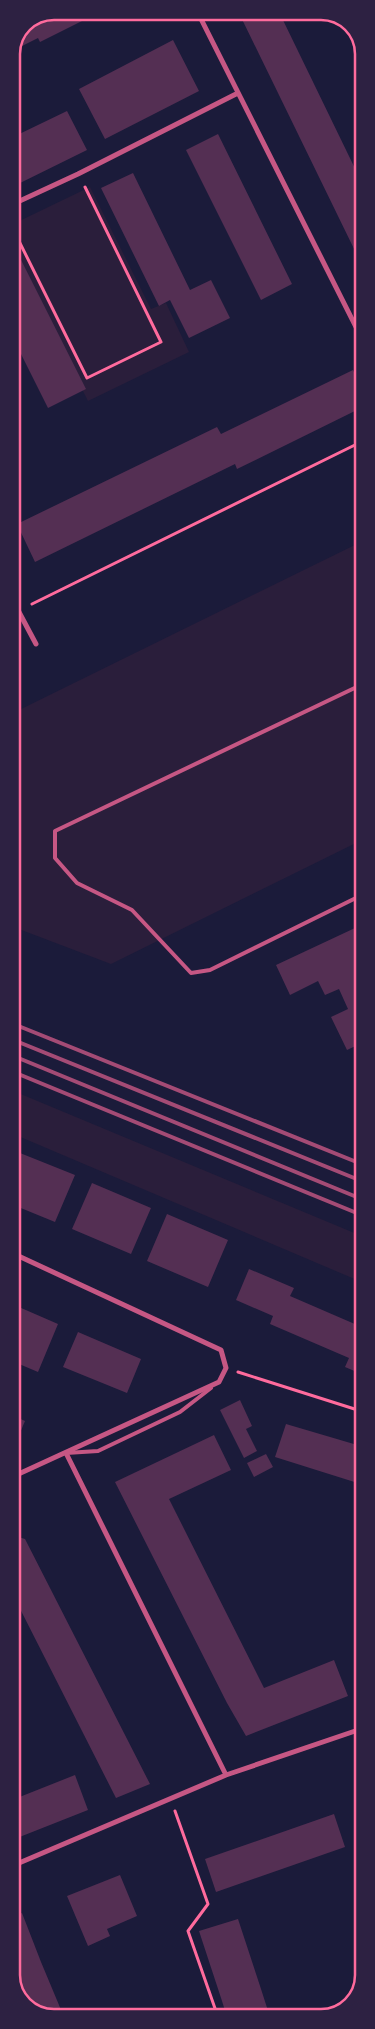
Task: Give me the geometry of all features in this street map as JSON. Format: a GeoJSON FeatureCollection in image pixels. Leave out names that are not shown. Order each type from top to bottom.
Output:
{"type":"FeatureCollection","features":[{"type":"Feature","properties":{"kind":"street"},"geometry":{"type":"LineString","coordinates":[[202,20],[355,325]]}},
{"type":"Feature","properties":{"kind":"street"},"geometry":{"type":"LineString","coordinates":[[20,201],[78,174],[238,93]]}},
{"type":"Feature","properties":{"kind":"street"},"geometry":{"type":"LineString","coordinates":[[20,614],[36,644]]}},
{"type":"Feature","properties":{"kind":"street"},"geometry":{"type":"LineString","coordinates":[[20,1256],[221,1350],[226,1368],[219,1382],[20,1473]]}},
{"type":"Feature","properties":{"kind":"street"},"geometry":{"type":"LineString","coordinates":[[66,1453],[226,1775]]}},
{"type":"Feature","properties":{"kind":"street"},"geometry":{"type":"LineString","coordinates":[[20,1863],[226,1775],[355,1731]]}},
{"type":"Feature","properties":{"kind":"lane"},"geometry":{"type":"LineString","coordinates":[[355,688],[55,831],[55,858],[77,883],[132,910],[191,973],[210,970],[355,898]]}},
{"type":"Feature","properties":{"kind":"lane"},"geometry":{"type":"LineString","coordinates":[[66,1453],[98,1451],[180,1412],[219,1382]]}},
{"type":"Feature","properties":{"kind":"path"},"geometry":{"type":"LineString","coordinates":[[20,244],[87,378],[161,342],[78,174]]}},
{"type":"Feature","properties":{"kind":"path"},"geometry":{"type":"LineString","coordinates":[[20,609],[355,446]]}},
{"type":"Feature","properties":{"kind":"path"},"geometry":{"type":"LineString","coordinates":[[226,1368],[355,1409]]}},
{"type":"Feature","properties":{"kind":"path"},"geometry":{"type":"LineString","coordinates":[[171,1798],[208,1904],[188,1931],[215,2009]]}},
{"type":"Feature","properties":{"kind":"shaded area"},"geometry":{"type":"Polygon","coordinates":[[[90,187],[151,309],[166,303],[189,352],[88,401],[20,264],[20,221],[90,187]]]}},
{"type":"Feature","properties":{"kind":"shaded area"},"geometry":{"type":"Polygon","coordinates":[[[355,545],[355,843],[111,964],[20,929],[20,710],[355,545]]]}},
{"type":"Feature","properties":{"kind":"shaded area"},"geometry":{"type":"Polygon","coordinates":[[[20,1094],[355,1233],[355,1279],[20,1137],[20,1094]]]}},
{"type":"Feature","properties":{"kind":"building"},"geometry":{"type":"Polygon","coordinates":[[[54,20],[84,20],[40,42],[38,38],[21,46],[30,30],[41,23],[54,20]]]}},
{"type":"Feature","properties":{"kind":"building"},"geometry":{"type":"Polygon","coordinates":[[[242,20],[283,20],[355,169],[355,251],[242,20]]]}},
{"type":"Feature","properties":{"kind":"building"},"geometry":{"type":"Polygon","coordinates":[[[173,40],[199,91],[105,139],[79,89],[173,40]]]}},
{"type":"Feature","properties":{"kind":"building"},"geometry":{"type":"Polygon","coordinates":[[[67,111],[87,150],[20,183],[20,134],[67,111]]]}},
{"type":"Feature","properties":{"kind":"building"},"geometry":{"type":"Polygon","coordinates":[[[218,134],[292,284],[261,300],[186,150],[218,134]]]}},
{"type":"Feature","properties":{"kind":"building"},"geometry":{"type":"Polygon","coordinates":[[[133,173],[190,290],[211,280],[230,318],[189,338],[170,300],[159,306],[101,188],[133,173]]]}},
{"type":"Feature","properties":{"kind":"building"},"geometry":{"type":"Polygon","coordinates":[[[20,258],[86,389],[48,408],[20,352],[20,258]]]}},
{"type":"Feature","properties":{"kind":"building"},"geometry":{"type":"Polygon","coordinates":[[[353,370],[355,374],[355,411],[237,469],[235,464],[35,562],[20,530],[20,523],[217,427],[221,434],[353,370]]]}},
{"type":"Feature","properties":{"kind":"building"},"geometry":{"type":"Polygon","coordinates":[[[355,928],[355,1046],[347,1050],[331,1017],[348,1009],[339,989],[325,995],[318,981],[290,995],[276,965],[355,928]]]}},
{"type":"Feature","properties":{"kind":"building"},"geometry":{"type":"Polygon","coordinates":[[[20,1153],[75,1175],[55,1222],[20,1208],[20,1153]]]}},
{"type":"Feature","properties":{"kind":"building"},"geometry":{"type":"Polygon","coordinates":[[[92,1183],[151,1208],[131,1254],[72,1229],[92,1183]]]}},
{"type":"Feature","properties":{"kind":"building"},"geometry":{"type":"Polygon","coordinates":[[[167,1214],[228,1240],[208,1287],[147,1261],[167,1214]]]}},
{"type":"Feature","properties":{"kind":"building"},"geometry":{"type":"Polygon","coordinates":[[[249,1269],[294,1288],[290,1296],[355,1324],[355,1371],[345,1367],[349,1358],[270,1324],[273,1316],[236,1300],[249,1269]]]}},
{"type":"Feature","properties":{"kind":"building"},"geometry":{"type":"Polygon","coordinates":[[[20,1307],[58,1324],[38,1372],[20,1364],[20,1307]]]}},
{"type":"Feature","properties":{"kind":"building"},"geometry":{"type":"Polygon","coordinates":[[[78,1332],[141,1359],[127,1393],[63,1367],[78,1332]]]}},
{"type":"Feature","properties":{"kind":"building"},"geometry":{"type":"Polygon","coordinates":[[[240,1400],[252,1426],[246,1429],[257,1451],[244,1458],[220,1410],[240,1400]]]}},
{"type":"Feature","properties":{"kind":"building"},"geometry":{"type":"Polygon","coordinates":[[[20,1419],[25,1421],[20,1433],[20,1419]]]}},
{"type":"Feature","properties":{"kind":"building"},"geometry":{"type":"Polygon","coordinates":[[[286,1424],[355,1444],[355,1482],[275,1457],[286,1424]]]}},
{"type":"Feature","properties":{"kind":"building"},"geometry":{"type":"Polygon","coordinates":[[[214,1435],[231,1470],[169,1499],[264,1688],[334,1660],[348,1696],[246,1736],[227,1703],[115,1482],[214,1435]]]}},
{"type":"Feature","properties":{"kind":"building"},"geometry":{"type":"Polygon","coordinates":[[[266,1454],[273,1467],[254,1477],[247,1463],[266,1454]]]}},
{"type":"Feature","properties":{"kind":"building"},"geometry":{"type":"Polygon","coordinates":[[[20,1537],[25,1539],[150,1784],[116,1798],[20,1609],[20,1537]]]}},
{"type":"Feature","properties":{"kind":"building"},"geometry":{"type":"Polygon","coordinates":[[[75,1775],[88,1810],[20,1837],[20,1797],[75,1775]]]}},
{"type":"Feature","properties":{"kind":"building"},"geometry":{"type":"Polygon","coordinates":[[[334,1814],[345,1847],[216,1892],[205,1859],[334,1814]]]}},
{"type":"Feature","properties":{"kind":"building"},"geometry":{"type":"Polygon","coordinates":[[[120,1875],[137,1916],[107,1929],[110,1936],[88,1946],[67,1896],[120,1875]]]}},
{"type":"Feature","properties":{"kind":"building"},"geometry":{"type":"Polygon","coordinates":[[[22,1913],[61,2009],[39,2006],[23,1990],[20,1980],[20,1914],[22,1913]]]}},
{"type":"Feature","properties":{"kind":"building"},"geometry":{"type":"Polygon","coordinates":[[[238,1919],[267,2009],[224,2009],[199,1931],[238,1919]]]}},
{"type":"Feature","properties":{"kind":"railway"},"geometry":{"type":"LineString","coordinates":[[20,1027],[355,1161]]}},
{"type":"Feature","properties":{"kind":"railway"},"geometry":{"type":"LineString","coordinates":[[20,1043],[355,1178]]}},
{"type":"Feature","properties":{"kind":"railway"},"geometry":{"type":"LineString","coordinates":[[20,1059],[355,1196]]}},
{"type":"Feature","properties":{"kind":"railway"},"geometry":{"type":"LineString","coordinates":[[20,1075],[355,1212]]}}]}
